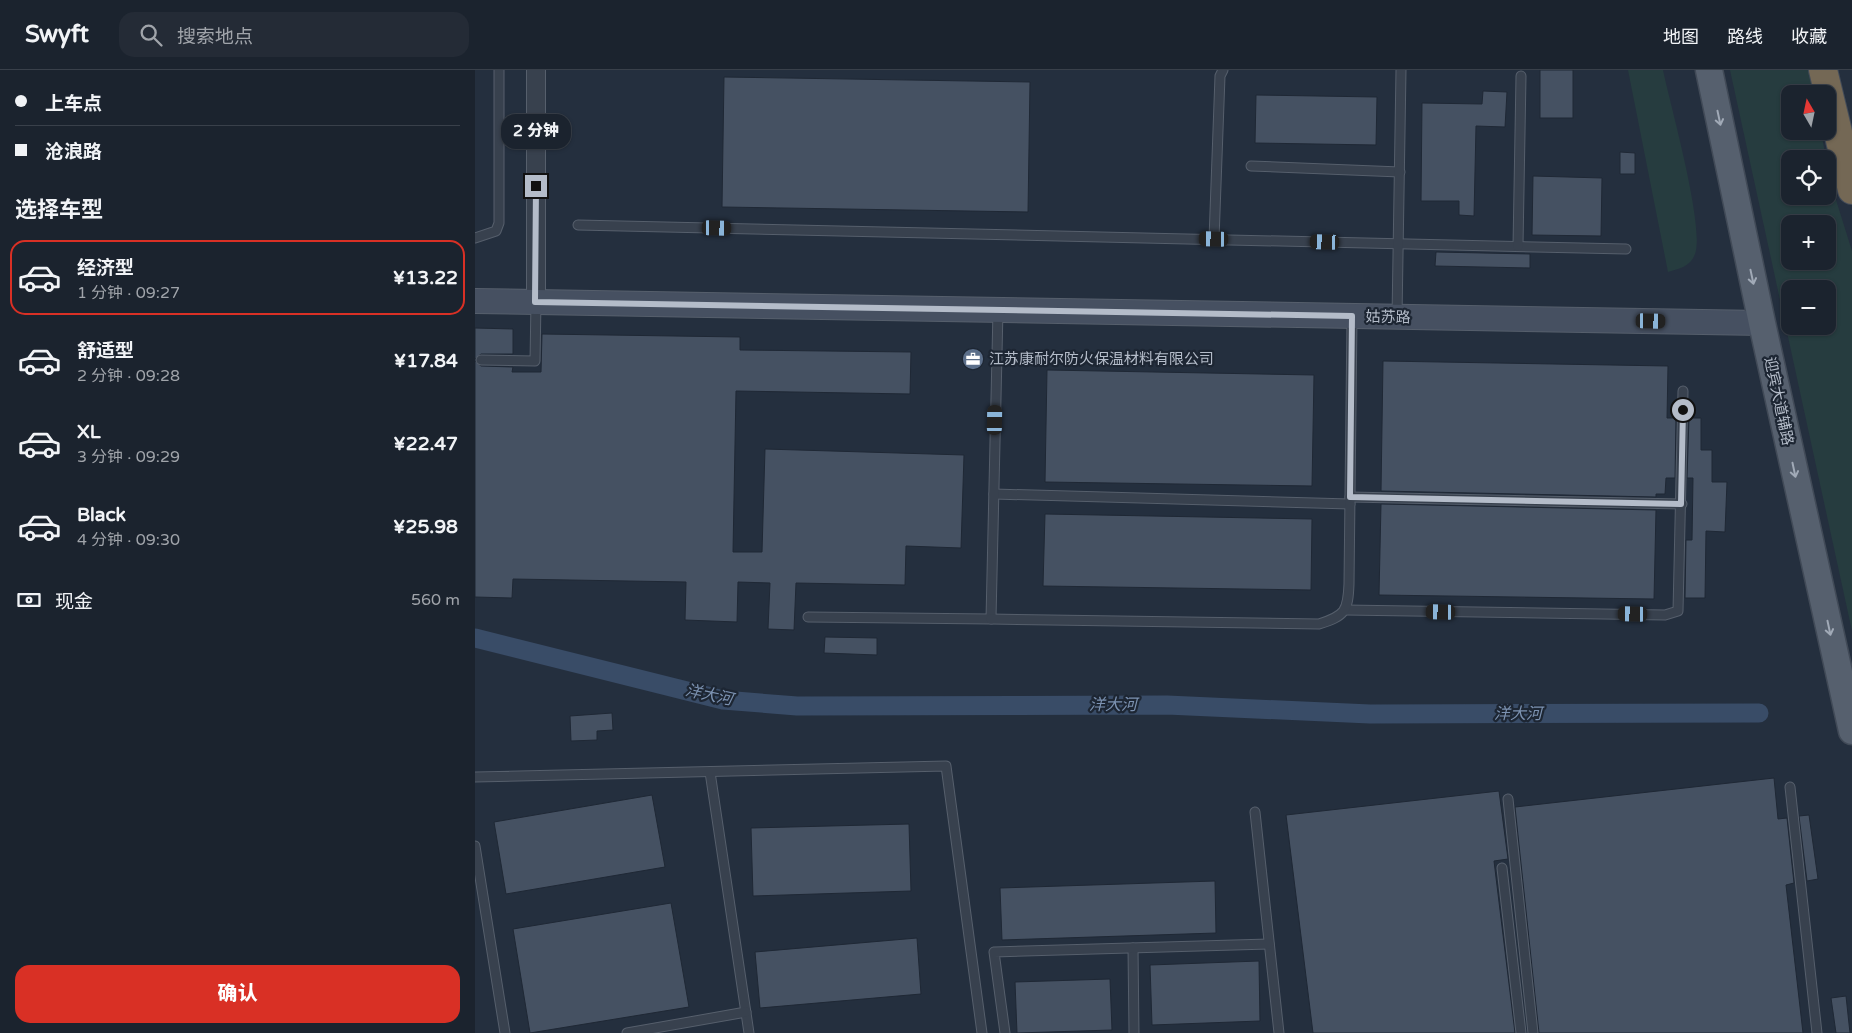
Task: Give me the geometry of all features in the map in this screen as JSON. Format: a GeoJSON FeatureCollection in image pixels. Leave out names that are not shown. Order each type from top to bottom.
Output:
{"type":"FeatureCollection","features":[{"type":"Feature","properties":{"kind":"highway"},"geometry":{"type":"LineString","coordinates":[[1823,70],[1852,190]]}},
{"type":"Feature","properties":{"kind":"highway"},"geometry":{"type":"LineString","coordinates":[[1833,70],[1852,170]]}},
{"type":"Feature","properties":{"kind":"main road","name":"迎宾大道辅路"},"geometry":{"type":"LineString","coordinates":[[1709,70],[1762,323],[1852,731]]}},
{"type":"Feature","properties":{"kind":"street"},"geometry":{"type":"LineString","coordinates":[[535,302],[536,70]]}},
{"type":"Feature","properties":{"kind":"street","name":"姑苏路"},"geometry":{"type":"LineString","coordinates":[[475,301],[1762,323]]}},
{"type":"Feature","properties":{"kind":"lane"},"geometry":{"type":"LineString","coordinates":[[475,238],[496,231],[499,223],[499,70]]}},
{"type":"Feature","properties":{"kind":"lane"},"geometry":{"type":"LineString","coordinates":[[1397,317],[1401,70]]}},
{"type":"Feature","properties":{"kind":"lane"},"geometry":{"type":"LineString","coordinates":[[1214,239],[1221,72]]}},
{"type":"Feature","properties":{"kind":"lane"},"geometry":{"type":"LineString","coordinates":[[1518,246],[1521,76]]}},
{"type":"Feature","properties":{"kind":"lane"},"geometry":{"type":"LineString","coordinates":[[1251,166],[1400,172]]}},
{"type":"Feature","properties":{"kind":"lane"},"geometry":{"type":"LineString","coordinates":[[578,225],[1626,249]]}},
{"type":"Feature","properties":{"kind":"lane"},"geometry":{"type":"LineString","coordinates":[[481,360],[535,361],[535,302]]}},
{"type":"Feature","properties":{"kind":"lane"},"geometry":{"type":"LineString","coordinates":[[991,618],[997,310]]}},
{"type":"Feature","properties":{"kind":"lane"},"geometry":{"type":"LineString","coordinates":[[808,617],[991,618],[1319,624],[1333,620],[1345,610],[1348,598],[1352,316]]}},
{"type":"Feature","properties":{"kind":"lane"},"geometry":{"type":"LineString","coordinates":[[1345,610],[1672,614],[1678,611],[1683,391]]}},
{"type":"Feature","properties":{"kind":"lane"},"geometry":{"type":"LineString","coordinates":[[994,494],[1681,504]]}},
{"type":"Feature","properties":{"kind":"lane"},"geometry":{"type":"LineString","coordinates":[[475,777],[946,766],[982,1033]]}},
{"type":"Feature","properties":{"kind":"lane"},"geometry":{"type":"LineString","coordinates":[[710,772],[749,1033]]}},
{"type":"Feature","properties":{"kind":"lane"},"geometry":{"type":"LineString","coordinates":[[1789,787],[1817,1033]]}},
{"type":"Feature","properties":{"kind":"lane"},"geometry":{"type":"LineString","coordinates":[[1507,799],[1533,1033]]}},
{"type":"Feature","properties":{"kind":"lane"},"geometry":{"type":"LineString","coordinates":[[1255,812],[1279,1033]]}},
{"type":"Feature","properties":{"kind":"lane"},"geometry":{"type":"LineString","coordinates":[[475,846],[505,1033]]}},
{"type":"Feature","properties":{"kind":"lane"},"geometry":{"type":"LineString","coordinates":[[1502,868],[1521,1033]]}},
{"type":"Feature","properties":{"kind":"lane"},"geometry":{"type":"LineString","coordinates":[[1005,1033],[994,952],[1269,944]]}},
{"type":"Feature","properties":{"kind":"lane"},"geometry":{"type":"LineString","coordinates":[[1133,948],[1134,1033]]}},
{"type":"Feature","properties":{"kind":"lane"},"geometry":{"type":"LineString","coordinates":[[627,1033],[746,1012]]}},
{"type":"Feature","properties":{"kind":"green space"},"geometry":{"type":"Polygon","coordinates":[[[1628,70],[1663,70],[1691,193],[1697,240],[1695,254],[1688,264],[1668,272],[1628,70]]]}},
{"type":"Feature","properties":{"kind":"green space"},"geometry":{"type":"Polygon","coordinates":[[[1730,70],[1809,70],[1812,85],[1781,85],[1781,140],[1823,140],[1824,150],[1781,150],[1781,205],[1836,205],[1836,200],[1852,251],[1852,631],[1788,335],[1836,335],[1836,280],[1781,280],[1781,305],[1730,70]]]}},
{"type":"Feature","properties":{"kind":"building"},"geometry":{"type":"Polygon","coordinates":[[[1540,70],[1573,70],[1573,118],[1540,118],[1540,70]]]}},
{"type":"Feature","properties":{"kind":"building"},"geometry":{"type":"Polygon","coordinates":[[[724,77],[1030,82],[1028,212],[722,207],[724,77]]]}},
{"type":"Feature","properties":{"kind":"building"},"geometry":{"type":"Polygon","coordinates":[[[1483,91],[1507,92],[1505,127],[1476,126],[1474,216],[1459,215],[1459,201],[1421,201],[1422,103],[1482,104],[1483,91]]]}},
{"type":"Feature","properties":{"kind":"building"},"geometry":{"type":"Polygon","coordinates":[[[1256,95],[1377,97],[1376,145],[1255,143],[1256,95]]]}},
{"type":"Feature","properties":{"kind":"building"},"geometry":{"type":"Polygon","coordinates":[[[1620,152],[1635,153],[1635,174],[1620,174],[1620,152]]]}},
{"type":"Feature","properties":{"kind":"building"},"geometry":{"type":"Polygon","coordinates":[[[1533,176],[1602,178],[1601,236],[1532,235],[1533,176]]]}},
{"type":"Feature","properties":{"kind":"building"},"geometry":{"type":"Polygon","coordinates":[[[1436,252],[1530,254],[1530,268],[1435,266],[1436,252]]]}},
{"type":"Feature","properties":{"kind":"building"},"geometry":{"type":"Polygon","coordinates":[[[475,328],[513,329],[513,354],[481,354],[475,359],[475,328]]]}},
{"type":"Feature","properties":{"kind":"building"},"geometry":{"type":"Polygon","coordinates":[[[542,334],[740,337],[740,350],[911,352],[910,394],[736,391],[733,552],[762,552],[765,449],[964,455],[961,548],[906,546],[905,585],[796,583],[794,630],[768,629],[770,583],[738,582],[737,622],[685,620],[686,582],[513,579],[512,598],[475,597],[475,361],[481,366],[513,367],[512,372],[541,372],[542,334]]]}},
{"type":"Feature","properties":{"kind":"building"},"geometry":{"type":"Polygon","coordinates":[[[1383,361],[1668,366],[1667,418],[1676,418],[1675,478],[1666,478],[1665,494],[1656,494],[1656,497],[1381,491],[1383,361]]]}},
{"type":"Feature","properties":{"kind":"building"},"geometry":{"type":"Polygon","coordinates":[[[1047,370],[1314,375],[1312,486],[1045,482],[1047,370]]]}},
{"type":"Feature","properties":{"kind":"building"},"geometry":{"type":"Polygon","coordinates":[[[1689,418],[1701,418],[1701,450],[1712,450],[1712,482],[1727,482],[1725,532],[1706,531],[1705,598],[1685,598],[1686,540],[1692,540],[1693,478],[1687,478],[1689,418]]]}},
{"type":"Feature","properties":{"kind":"building"},"geometry":{"type":"Polygon","coordinates":[[[1381,504],[1656,510],[1654,599],[1379,595],[1381,504]]]}},
{"type":"Feature","properties":{"kind":"building"},"geometry":{"type":"Polygon","coordinates":[[[1045,514],[1312,519],[1311,590],[1043,586],[1045,514]]]}},
{"type":"Feature","properties":{"kind":"building"},"geometry":{"type":"Polygon","coordinates":[[[825,637],[877,638],[877,655],[824,653],[825,637]]]}},
{"type":"Feature","properties":{"kind":"building"},"geometry":{"type":"Polygon","coordinates":[[[612,713],[613,730],[597,731],[597,740],[571,741],[570,716],[612,713]]]}},
{"type":"Feature","properties":{"kind":"building"},"geometry":{"type":"Polygon","coordinates":[[[1774,778],[1778,819],[1787,818],[1794,883],[1786,885],[1803,1033],[1539,1033],[1515,807],[1774,778]]]}},
{"type":"Feature","properties":{"kind":"building"},"geometry":{"type":"Polygon","coordinates":[[[1499,791],[1508,859],[1494,861],[1515,1033],[1313,1033],[1286,815],[1499,791]]]}},
{"type":"Feature","properties":{"kind":"building"},"geometry":{"type":"Polygon","coordinates":[[[652,795],[665,867],[506,894],[494,822],[652,795]]]}},
{"type":"Feature","properties":{"kind":"building"},"geometry":{"type":"Polygon","coordinates":[[[1809,815],[1818,879],[1807,881],[1799,816],[1809,815]]]}},
{"type":"Feature","properties":{"kind":"building"},"geometry":{"type":"Polygon","coordinates":[[[909,824],[911,891],[753,896],[751,828],[909,824]]]}},
{"type":"Feature","properties":{"kind":"building"},"geometry":{"type":"Polygon","coordinates":[[[1215,881],[1216,933],[1002,940],[1000,888],[1215,881]]]}},
{"type":"Feature","properties":{"kind":"building"},"geometry":{"type":"Polygon","coordinates":[[[671,903],[689,1007],[530,1033],[513,929],[671,903]]]}},
{"type":"Feature","properties":{"kind":"building"},"geometry":{"type":"Polygon","coordinates":[[[917,938],[921,994],[760,1008],[755,952],[917,938]]]}},
{"type":"Feature","properties":{"kind":"building"},"geometry":{"type":"Polygon","coordinates":[[[1259,961],[1260,1021],[1152,1025],[1150,965],[1259,961]]]}},
{"type":"Feature","properties":{"kind":"building"},"geometry":{"type":"Polygon","coordinates":[[[1110,979],[1112,1030],[1017,1033],[1015,982],[1110,979]]]}},
{"type":"Feature","properties":{"kind":"building"},"geometry":{"type":"Polygon","coordinates":[[[1846,996],[1850,1033],[1836,1033],[1831,998],[1846,996]]]}},
{"type":"Feature","properties":{"kind":"waterway","name":"洋大河"},"geometry":{"type":"LineString","coordinates":[[475,638],[723,700],[797,706],[1167,705],[1370,714],[1759,713]]}},
{"type":"Feature","properties":{"kind":"place","name":"江苏康耐尔防火保温材料有限公司"},"geometry":{"type":"Point","coordinates":[973,359]}},
{"type":"Feature","properties":{"kind":"route"},"geometry":{"type":"LineString","coordinates":[[536,186],[535,302],[1352,316],[1350,497],[1681,504],[1683,410]]}}]}
